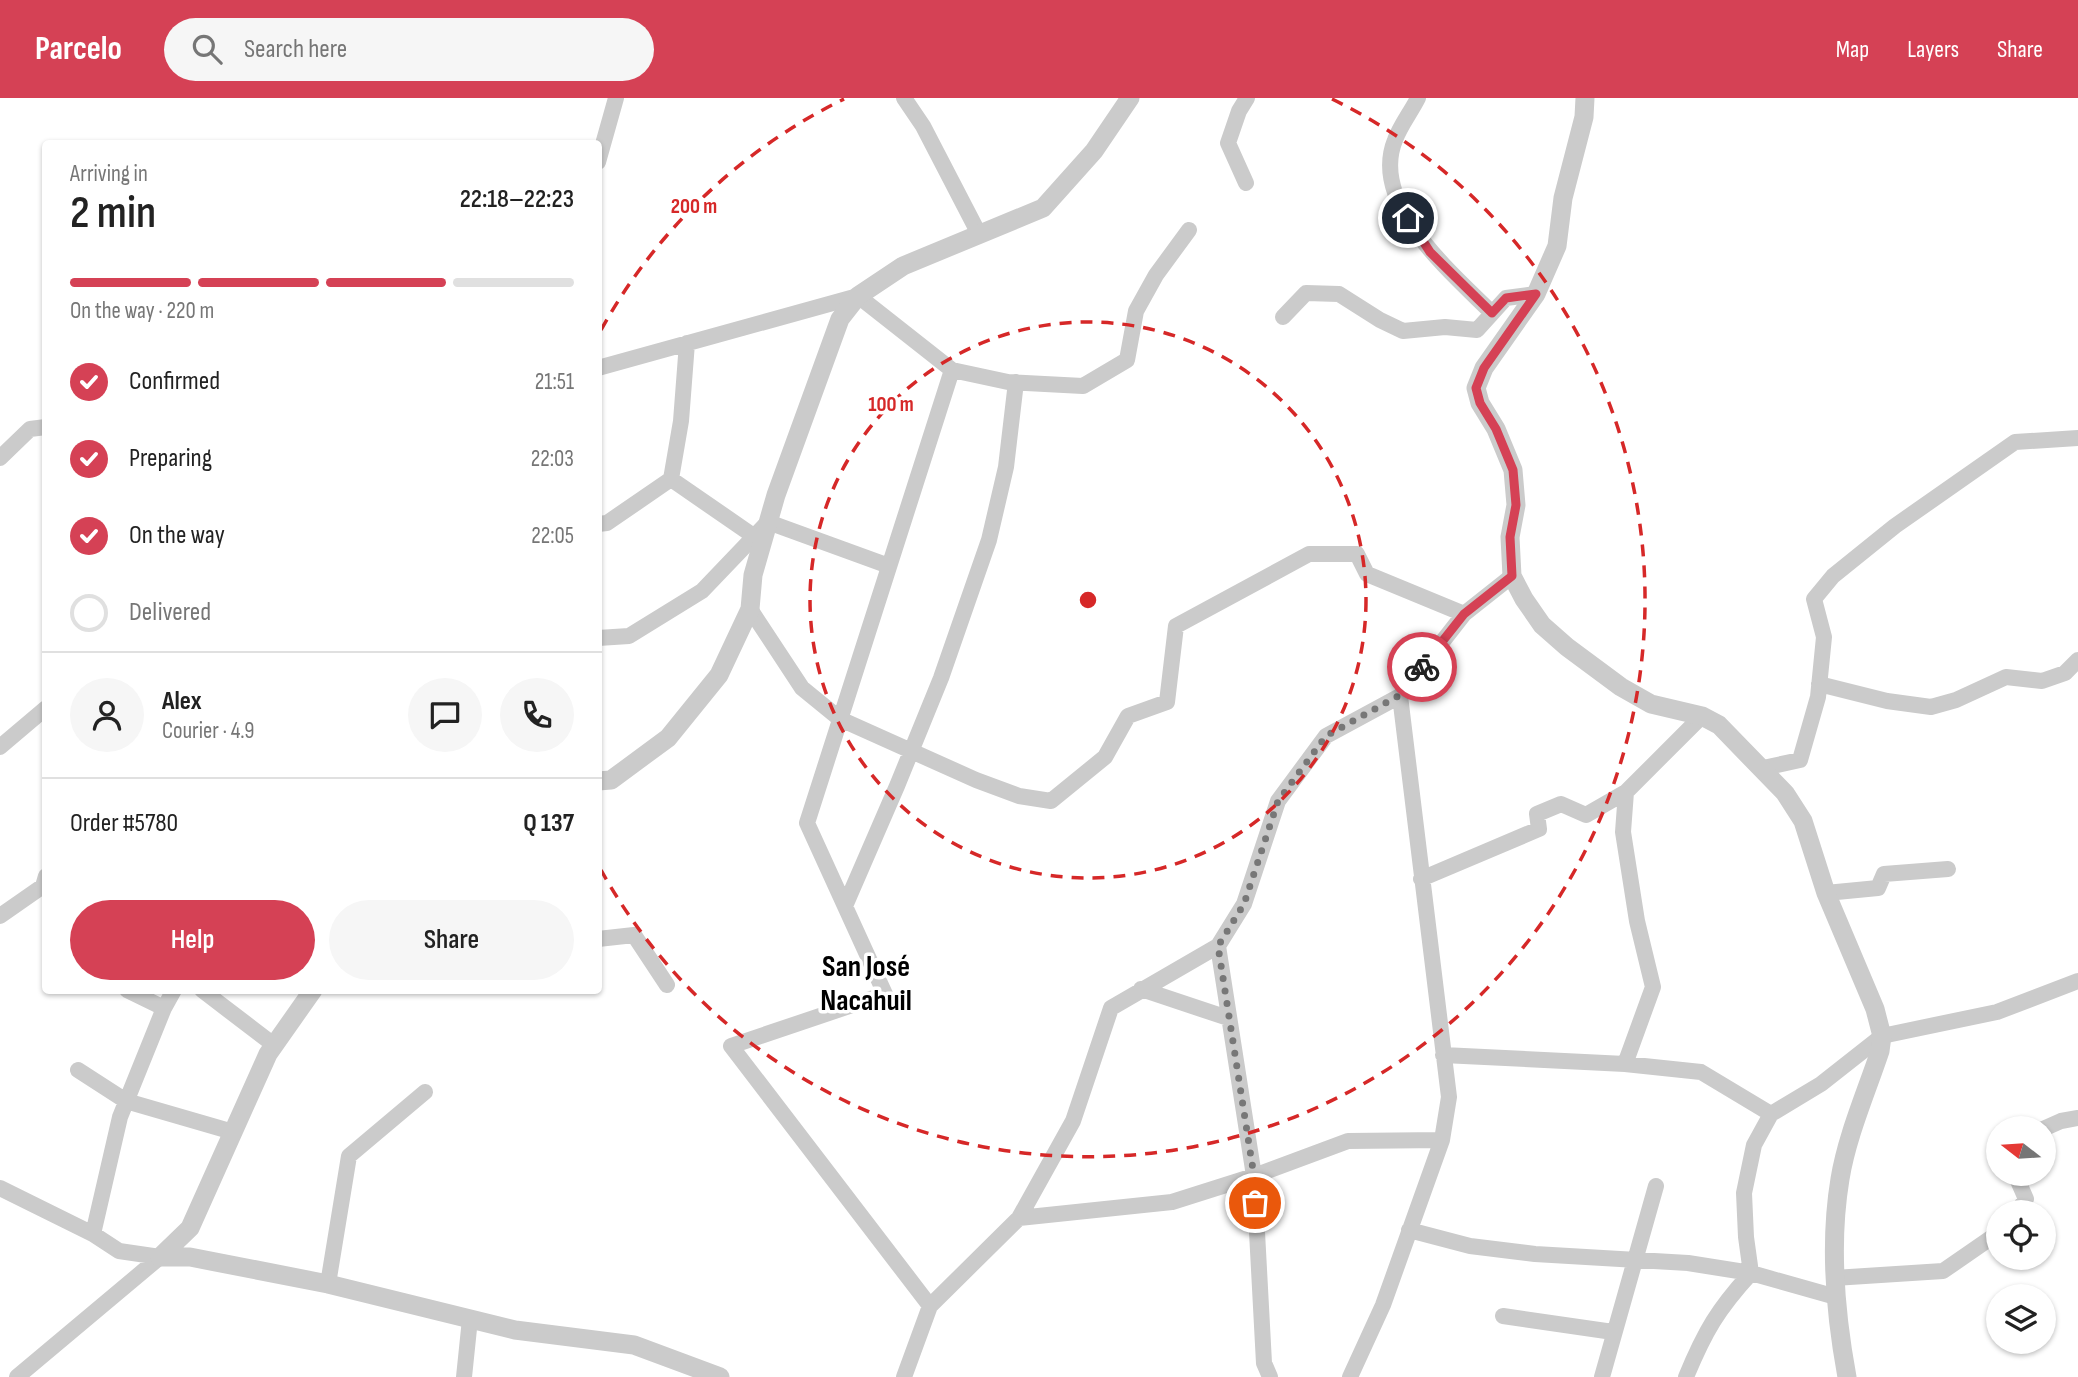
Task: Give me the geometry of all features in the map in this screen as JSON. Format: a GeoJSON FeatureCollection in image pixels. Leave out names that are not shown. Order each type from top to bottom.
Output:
{"type":"FeatureCollection","features":[{"type":"Feature","properties":{"kind":"street"},"geometry":{"type":"LineString","coordinates":[[602,148],[616,98]]}},
{"type":"Feature","properties":{"kind":"street"},"geometry":{"type":"LineString","coordinates":[[904,98],[923,126],[979,234]]}},
{"type":"Feature","properties":{"kind":"street"},"geometry":{"type":"LineString","coordinates":[[602,780],[611,779],[668,738],[719,675],[750,609],[761,530],[840,319],[858,296],[903,266],[1043,208],[1094,151],[1130,98]]}},
{"type":"Feature","properties":{"kind":"street"},"geometry":{"type":"LineString","coordinates":[[1246,183],[1228,143],[1239,111],[1247,98]]}},
{"type":"Feature","properties":{"kind":"street"},"geometry":{"type":"LineString","coordinates":[[1418,98],[1394,141],[1390,170],[1397,201],[1430,252],[1492,313]]}},
{"type":"Feature","properties":{"kind":"street"},"geometry":{"type":"LineString","coordinates":[[1585,98],[1584,117],[1563,198],[1557,246],[1536,294],[1484,368],[1476,388],[1480,403],[1496,429],[1513,470],[1516,505],[1510,537],[1512,576],[1542,625],[1567,648],[1621,687],[1651,704],[1702,716],[1719,725],[1785,793],[1803,821],[1826,893],[1875,1009],[1882,1036],[1880,1051],[1846,1153],[1833,1237],[1838,1328],[1847,1377]]}},
{"type":"Feature","properties":{"kind":"street"},"geometry":{"type":"LineString","coordinates":[[858,296],[952,370],[1016,382],[1083,386],[1127,360],[1136,312],[1156,275],[1189,230]]}},
{"type":"Feature","properties":{"kind":"street"},"geometry":{"type":"LineString","coordinates":[[1283,317],[1306,293],[1339,294],[1380,320],[1404,331],[1445,327],[1477,330],[1506,298],[1536,294]]}},
{"type":"Feature","properties":{"kind":"street"},"geometry":{"type":"LineString","coordinates":[[602,367],[858,296]]}},
{"type":"Feature","properties":{"kind":"street"},"geometry":{"type":"LineString","coordinates":[[602,524],[607,523],[671,478],[681,421],[687,343]]}},
{"type":"Feature","properties":{"kind":"street"},"geometry":{"type":"LineString","coordinates":[[930,1306],[731,1046],[885,993],[807,823],[952,370]]}},
{"type":"Feature","properties":{"kind":"street"},"geometry":{"type":"LineString","coordinates":[[845,906],[944,668],[989,540],[1006,467],[1016,382]]}},
{"type":"Feature","properties":{"kind":"street"},"geometry":{"type":"LineString","coordinates":[[0,458],[30,429],[42,428]]}},
{"type":"Feature","properties":{"kind":"street"},"geometry":{"type":"LineString","coordinates":[[1763,768],[1800,760],[1818,697],[1824,637],[1814,599],[1833,576],[1895,526],[2015,442],[2078,438]]}},
{"type":"Feature","properties":{"kind":"street"},"geometry":{"type":"LineString","coordinates":[[671,478],[761,530],[889,566]]}},
{"type":"Feature","properties":{"kind":"street"},"geometry":{"type":"LineString","coordinates":[[602,638],[629,636],[702,591],[761,530]]}},
{"type":"Feature","properties":{"kind":"street"},"geometry":{"type":"LineString","coordinates":[[750,609],[802,688],[840,719],[1019,796],[1051,801],[1105,757],[1128,716],[1167,702],[1176,626],[1309,554],[1357,554],[1367,574],[1464,614]]}},
{"type":"Feature","properties":{"kind":"street"},"geometry":{"type":"LineString","coordinates":[[904,1377],[930,1306],[1019,1218],[1073,1121],[1111,1007],[1218,946],[1244,904],[1278,801],[1326,736],[1400,695],[1464,614],[1512,576]]}},
{"type":"Feature","properties":{"kind":"street"},"geometry":{"type":"LineString","coordinates":[[1819,684],[1887,701],[1931,707],[1956,700],[2006,677],[2042,681],[2065,673],[2078,660]]}},
{"type":"Feature","properties":{"kind":"street"},"geometry":{"type":"LineString","coordinates":[[1350,1377],[1383,1305],[1442,1140],[1449,1097],[1400,695]]}},
{"type":"Feature","properties":{"kind":"street"},"geometry":{"type":"LineString","coordinates":[[0,747],[42,711]]}},
{"type":"Feature","properties":{"kind":"street"},"geometry":{"type":"LineString","coordinates":[[1421,879],[1539,829],[1537,814],[1561,804],[1586,815],[1626,792],[1702,716]]}},
{"type":"Feature","properties":{"kind":"street"},"geometry":{"type":"LineString","coordinates":[[1625,1064],[1653,987],[1637,921],[1623,832],[1626,792]]}},
{"type":"Feature","properties":{"kind":"street"},"geometry":{"type":"LineString","coordinates":[[1826,893],[1878,888],[1884,874],[1948,869]]}},
{"type":"Feature","properties":{"kind":"street"},"geometry":{"type":"LineString","coordinates":[[0,916],[42,887]]}},
{"type":"Feature","properties":{"kind":"street"},"geometry":{"type":"LineString","coordinates":[[602,939],[634,935],[667,985]]}},
{"type":"Feature","properties":{"kind":"street"},"geometry":{"type":"LineString","coordinates":[[1218,946],[1254,1176],[1264,1363],[1270,1377]]}},
{"type":"Feature","properties":{"kind":"street"},"geometry":{"type":"LineString","coordinates":[[1751,1273],[1744,1193],[1754,1145],[1772,1114],[1821,1084],[1882,1036],[1997,1012],[2078,981]]}},
{"type":"Feature","properties":{"kind":"street"},"geometry":{"type":"LineString","coordinates":[[1141,989],[1228,1017]]}},
{"type":"Feature","properties":{"kind":"street"},"geometry":{"type":"LineString","coordinates":[[135,994],[164,1008]]}},
{"type":"Feature","properties":{"kind":"street"},"geometry":{"type":"LineString","coordinates":[[93,1234],[120,1117],[172,994]]}},
{"type":"Feature","properties":{"kind":"street"},"geometry":{"type":"LineString","coordinates":[[207,994],[274,1045]]}},
{"type":"Feature","properties":{"kind":"street"},"geometry":{"type":"LineString","coordinates":[[17,1377],[160,1257],[190,1228],[268,1054],[310,994]]}},
{"type":"Feature","properties":{"kind":"street"},"geometry":{"type":"LineString","coordinates":[[1443,1055],[1625,1064],[1700,1072],[1772,1114]]}},
{"type":"Feature","properties":{"kind":"street"},"geometry":{"type":"LineString","coordinates":[[78,1070],[126,1101],[233,1132]]}},
{"type":"Feature","properties":{"kind":"street"},"geometry":{"type":"LineString","coordinates":[[328,1284],[349,1156],[425,1091]]}},
{"type":"Feature","properties":{"kind":"street"},"geometry":{"type":"LineString","coordinates":[[2056,1123],[2078,1118]]}},
{"type":"Feature","properties":{"kind":"street"},"geometry":{"type":"LineString","coordinates":[[1019,1218],[1172,1202],[1254,1176],[1348,1141],[1442,1140]]}},
{"type":"Feature","properties":{"kind":"street"},"geometry":{"type":"LineString","coordinates":[[1602,1377],[1656,1186]]}},
{"type":"Feature","properties":{"kind":"street"},"geometry":{"type":"LineString","coordinates":[[0,1188],[93,1234],[119,1251],[160,1257],[190,1257],[328,1284],[515,1330],[634,1345],[685,1371],[720,1377]]}},
{"type":"Feature","properties":{"kind":"street"},"geometry":{"type":"LineString","coordinates":[[1409,1230],[1483,1248],[1535,1254],[1688,1263],[1835,1288],[1943,1271],[1986,1241]]}},
{"type":"Feature","properties":{"kind":"street"},"geometry":{"type":"LineString","coordinates":[[1686,1377],[1702,1337],[1722,1304],[1751,1273]]}},
{"type":"Feature","properties":{"kind":"street"},"geometry":{"type":"LineString","coordinates":[[1503,1316],[1613,1332]]}},
{"type":"Feature","properties":{"kind":"street"},"geometry":{"type":"LineString","coordinates":[[464,1377],[470,1319]]}},
{"type":"Feature","properties":{"kind":"way so far"},"geometry":{"type":"LineString","coordinates":[[1255,1203],[1254,1176],[1218,946],[1244,904],[1278,801],[1326,736],[1400,695],[1422,667]]}},
{"type":"Feature","properties":{"kind":"district","name":"San José Nacahuil"},"geometry":{"type":"Point","coordinates":[866,983]}},
{"type":"Feature","properties":{"kind":"route"},"geometry":{"type":"LineString","coordinates":[[1408,218],[1430,252],[1492,313],[1506,298],[1536,294],[1484,368],[1476,388],[1480,403],[1496,429],[1513,470],[1516,505],[1510,537],[1512,576],[1464,614],[1422,667]]}}]}
